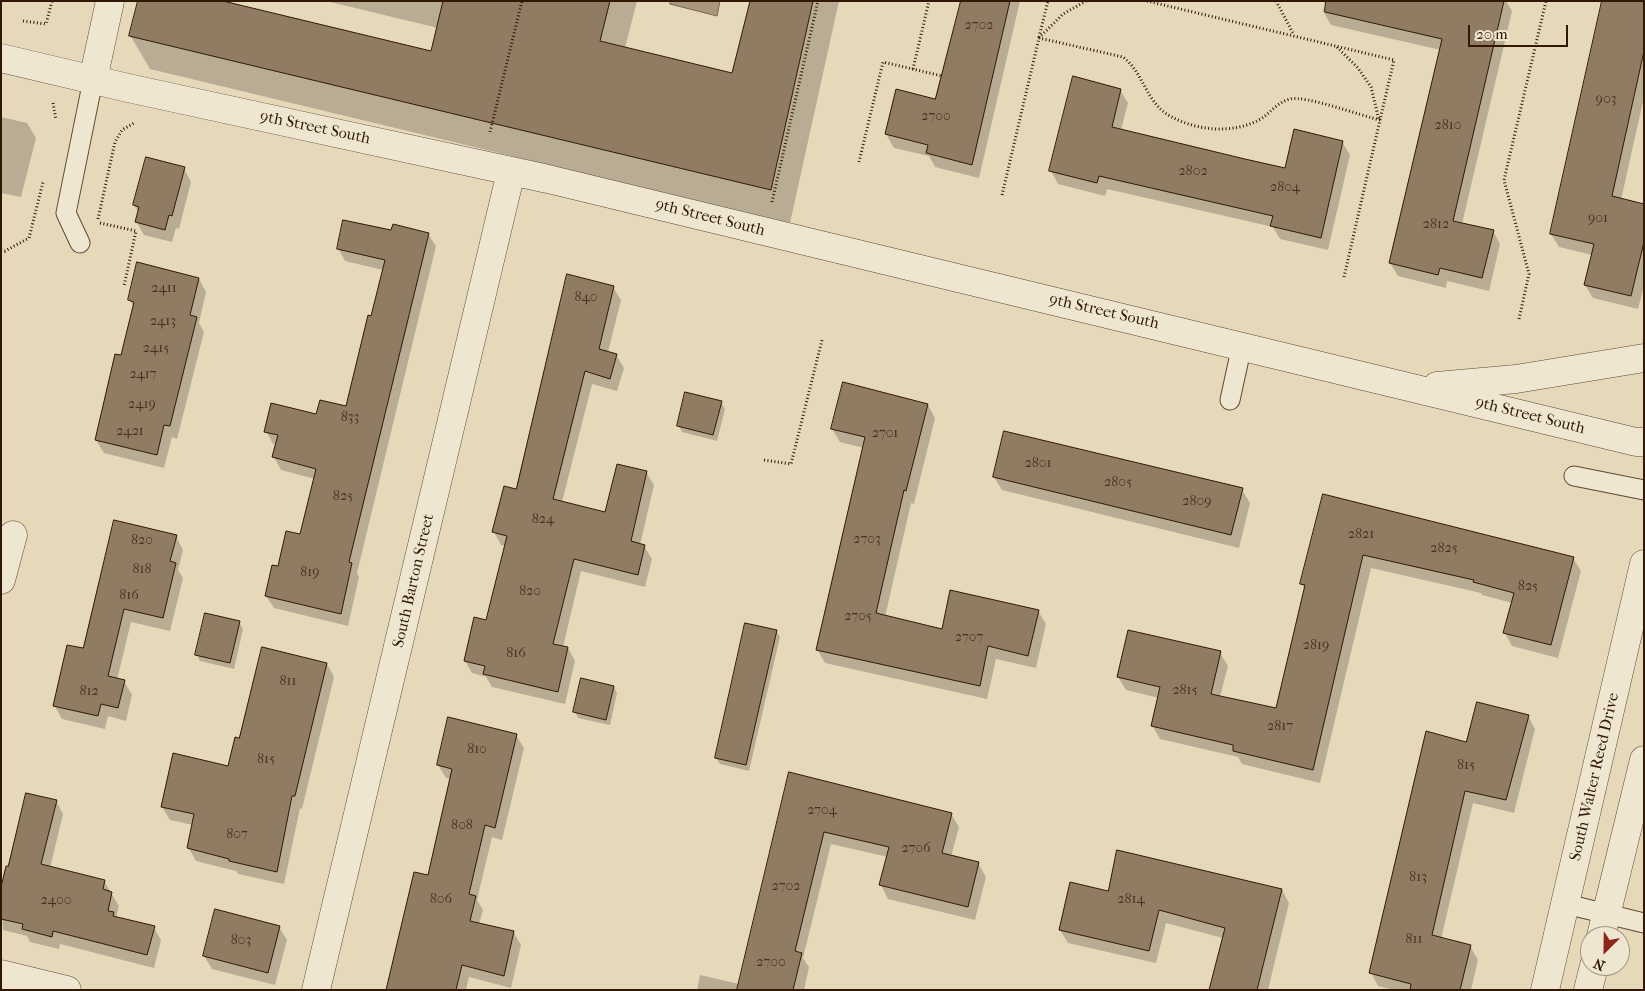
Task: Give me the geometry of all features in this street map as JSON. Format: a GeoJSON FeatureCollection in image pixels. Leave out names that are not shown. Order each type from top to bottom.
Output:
{"type":"FeatureCollection","features":[{"type":"Feature","properties":{"kind":"street"},"geometry":{"type":"LineString","coordinates":[[93,80],[110,1]]}},
{"type":"Feature","properties":{"kind":"street","name":"9th Street South"},"geometry":{"type":"LineString","coordinates":[[1,58],[93,80],[548,179],[1416,387],[1636,442],[1644,442]]}},
{"type":"Feature","properties":{"kind":"street","name":"South Barton Street"},"geometry":{"type":"LineString","coordinates":[[316,990],[511,172]]}},
{"type":"Feature","properties":{"kind":"street","name":"9th Street South"},"geometry":{"type":"LineString","coordinates":[[1416,387],[1516,379],[1644,358]]}},
{"type":"Feature","properties":{"kind":"street"},"geometry":{"type":"LineString","coordinates":[[1,580],[12,535]]}},
{"type":"Feature","properties":{"kind":"street","name":"South Walter Reed Drive"},"geometry":{"type":"LineString","coordinates":[[1546,990],[1644,564]]}},
{"type":"Feature","properties":{"kind":"street"},"geometry":{"type":"LineString","coordinates":[[1604,925],[1644,760]]}},
{"type":"Feature","properties":{"kind":"street"},"geometry":{"type":"LineString","coordinates":[[1,974],[67,990]]}},
{"type":"Feature","properties":{"kind":"street"},"geometry":{"type":"LineString","coordinates":[[1588,990],[1592,976]]}},
{"type":"Feature","properties":{"kind":"lane"},"geometry":{"type":"LineString","coordinates":[[80,243],[66,213],[93,80]]}},
{"type":"Feature","properties":{"kind":"lane"},"geometry":{"type":"LineString","coordinates":[[1230,400],[1242,345]]}},
{"type":"Feature","properties":{"kind":"lane"},"geometry":{"type":"LineString","coordinates":[[1574,476],[1644,490]]}},
{"type":"Feature","properties":{"kind":"lane"},"geometry":{"type":"LineString","coordinates":[[1566,904],[1604,925],[1644,923]]}},
{"type":"Feature","properties":{"kind":"path"},"geometry":{"type":"LineString","coordinates":[[23,20],[46,24],[52,1]]}},
{"type":"Feature","properties":{"kind":"path"},"geometry":{"type":"LineString","coordinates":[[490,132],[522,1]]}},
{"type":"Feature","properties":{"kind":"path"},"geometry":{"type":"LineString","coordinates":[[772,202],[818,1]]}},
{"type":"Feature","properties":{"kind":"path"},"geometry":{"type":"LineString","coordinates":[[913,69],[929,1]]}},
{"type":"Feature","properties":{"kind":"path"},"geometry":{"type":"LineString","coordinates":[[1002,195],[1048,1]]}},
{"type":"Feature","properties":{"kind":"path"},"geometry":{"type":"LineString","coordinates":[[1039,38],[1063,14],[1086,1]]}},
{"type":"Feature","properties":{"kind":"path"},"geometry":{"type":"LineString","coordinates":[[1149,1],[1394,60],[1344,277]]}},
{"type":"Feature","properties":{"kind":"path"},"geometry":{"type":"LineString","coordinates":[[1276,1],[1294,36]]}},
{"type":"Feature","properties":{"kind":"path"},"geometry":{"type":"LineString","coordinates":[[1519,319],[1528,274],[1504,180],[1546,1]]}},
{"type":"Feature","properties":{"kind":"path"},"geometry":{"type":"LineString","coordinates":[[1039,38],[1123,57],[1132,64],[1148,95],[1169,116],[1198,127],[1230,130],[1259,120],[1280,103],[1291,98],[1380,120]]}},
{"type":"Feature","properties":{"kind":"path"},"geometry":{"type":"LineString","coordinates":[[1337,47],[1358,68],[1371,87],[1380,120]]}},
{"type":"Feature","properties":{"kind":"path"},"geometry":{"type":"LineString","coordinates":[[858,162],[882,62],[942,76]]}},
{"type":"Feature","properties":{"kind":"path"},"geometry":{"type":"LineString","coordinates":[[53,103],[57,122]]}},
{"type":"Feature","properties":{"kind":"path"},"geometry":{"type":"LineString","coordinates":[[124,286],[136,231],[98,223],[115,142],[122,130],[134,123]]}},
{"type":"Feature","properties":{"kind":"path"},"geometry":{"type":"LineString","coordinates":[[1,250],[5,251],[29,238],[43,180]]}},
{"type":"Feature","properties":{"kind":"path"},"geometry":{"type":"LineString","coordinates":[[764,460],[791,464],[822,340]]}},
{"type":"Feature","properties":{"kind":"shaded area"},"geometry":{"type":"Polygon","coordinates":[[[671,1],[720,1],[717,16],[670,4],[671,1]]]}},
{"type":"Feature","properties":{"kind":"building"},"geometry":{"type":"Polygon","coordinates":[[[138,1],[223,1],[431,51],[443,1],[610,1],[600,41],[732,73],[750,1],[813,1],[771,190],[129,36],[138,1]]]}},
{"type":"Feature","properties":{"kind":"building"},"geometry":{"type":"Polygon","coordinates":[[[961,1],[1010,1],[972,165],[926,153],[928,145],[885,134],[896,89],[935,99],[961,1]]]}},
{"type":"Feature","properties":{"kind":"building"},"geometry":{"type":"Polygon","coordinates":[[[1326,1],[1504,1],[1453,221],[1494,230],[1482,278],[1440,268],[1438,275],[1389,263],[1442,39],[1325,12],[1326,1]]]}},
{"type":"Feature","properties":{"kind":"building"},"geometry":{"type":"Polygon","coordinates":[[[1602,1],[1644,1],[1644,51],[1612,196],[1644,204],[1644,242],[1631,296],[1584,285],[1594,244],[1550,234],[1602,1]]]}},
{"type":"Feature","properties":{"kind":"building"},"geometry":{"type":"Polygon","coordinates":[[[1073,76],[1121,89],[1112,127],[1285,168],[1294,129],[1343,141],[1321,238],[1270,226],[1273,216],[1099,176],[1097,183],[1049,171],[1073,76]]]}},
{"type":"Feature","properties":{"kind":"building"},"geometry":{"type":"Polygon","coordinates":[[[146,157],[185,167],[172,216],[169,215],[165,230],[135,222],[139,207],[133,205],[146,157]]]}},
{"type":"Feature","properties":{"kind":"building"},"geometry":{"type":"Polygon","coordinates":[[[343,220],[391,230],[393,224],[429,233],[349,562],[352,563],[341,614],[265,596],[272,565],[278,566],[286,531],[300,534],[316,469],[272,457],[278,435],[264,432],[271,403],[316,414],[320,400],[346,406],[368,315],[371,316],[385,260],[337,249],[343,220]]]}},
{"type":"Feature","properties":{"kind":"building"},"geometry":{"type":"Polygon","coordinates":[[[137,262],[199,278],[190,315],[197,317],[170,426],[164,425],[157,455],[95,440],[115,354],[121,355],[134,302],[128,300],[137,262]]]}},
{"type":"Feature","properties":{"kind":"building"},"geometry":{"type":"Polygon","coordinates":[[[567,274],[614,286],[599,349],[617,354],[610,379],[585,371],[553,499],[605,512],[617,464],[647,471],[631,541],[645,545],[638,575],[574,559],[553,644],[568,647],[558,692],[483,674],[485,666],[464,661],[474,617],[486,620],[507,536],[492,532],[504,486],[516,489],[567,274]]]}},
{"type":"Feature","properties":{"kind":"building"},"geometry":{"type":"Polygon","coordinates":[[[843,382],[928,404],[906,491],[904,490],[876,613],[942,629],[950,590],[1039,610],[1028,656],[988,646],[980,686],[816,650],[865,437],[831,429],[843,382]]]}},
{"type":"Feature","properties":{"kind":"building"},"geometry":{"type":"Polygon","coordinates":[[[685,392],[722,401],[713,435],[677,426],[685,392]]]}},
{"type":"Feature","properties":{"kind":"building"},"geometry":{"type":"Polygon","coordinates":[[[1004,431],[1243,488],[1231,535],[993,477],[1004,431]]]}},
{"type":"Feature","properties":{"kind":"building"},"geometry":{"type":"Polygon","coordinates":[[[1323,494],[1574,557],[1551,645],[1503,633],[1514,593],[1473,582],[1474,580],[1363,555],[1313,770],[1233,751],[1233,745],[1151,726],[1160,687],[1117,677],[1128,630],[1221,651],[1211,694],[1276,708],[1305,585],[1300,584],[1323,494]]]}},
{"type":"Feature","properties":{"kind":"building"},"geometry":{"type":"Polygon","coordinates":[[[114,520],[177,535],[170,561],[176,563],[163,618],[124,609],[108,676],[125,680],[118,708],[101,704],[98,716],[53,706],[67,645],[83,648],[114,520]]]}},
{"type":"Feature","properties":{"kind":"building"},"geometry":{"type":"Polygon","coordinates":[[[205,613],[240,621],[230,663],[195,655],[205,613]]]}},
{"type":"Feature","properties":{"kind":"building"},"geometry":{"type":"Polygon","coordinates":[[[745,623],[777,630],[746,765],[715,758],[745,623]]]}},
{"type":"Feature","properties":{"kind":"building"},"geometry":{"type":"Polygon","coordinates":[[[262,647],[327,663],[295,796],[292,796],[277,872],[229,861],[229,859],[187,848],[194,814],[161,807],[173,753],[228,766],[235,737],[239,738],[262,647]]]}},
{"type":"Feature","properties":{"kind":"building"},"geometry":{"type":"Polygon","coordinates":[[[581,678],[614,686],[606,720],[573,712],[581,678]]]}},
{"type":"Feature","properties":{"kind":"building"},"geometry":{"type":"Polygon","coordinates":[[[1477,702],[1529,715],[1506,800],[1465,791],[1432,935],[1471,945],[1460,990],[1410,990],[1411,984],[1369,973],[1426,731],[1466,742],[1477,702]]]}},
{"type":"Feature","properties":{"kind":"building"},"geometry":{"type":"Polygon","coordinates":[[[448,717],[517,734],[495,828],[485,825],[469,894],[476,896],[470,921],[514,931],[504,976],[462,965],[456,990],[386,990],[414,872],[428,875],[452,769],[437,765],[448,717]]]}},
{"type":"Feature","properties":{"kind":"building"},"geometry":{"type":"Polygon","coordinates":[[[789,772],[952,813],[942,853],[979,862],[968,907],[879,885],[889,847],[824,832],[795,951],[802,953],[793,990],[737,990],[789,772]]]}},
{"type":"Feature","properties":{"kind":"building"},"geometry":{"type":"Polygon","coordinates":[[[26,793],[57,800],[41,864],[105,880],[103,889],[112,892],[108,911],[114,912],[113,916],[155,926],[147,955],[53,931],[52,937],[22,929],[23,924],[1,919],[1,887],[26,793]]]}},
{"type":"Feature","properties":{"kind":"building"},"geometry":{"type":"Polygon","coordinates":[[[1117,850],[1282,889],[1257,990],[1209,990],[1225,928],[1159,910],[1149,951],[1059,930],[1070,882],[1108,891],[1117,850]]]}},
{"type":"Feature","properties":{"kind":"building"},"geometry":{"type":"Polygon","coordinates":[[[215,909],[280,926],[268,973],[203,956],[215,909]]]}}]}
